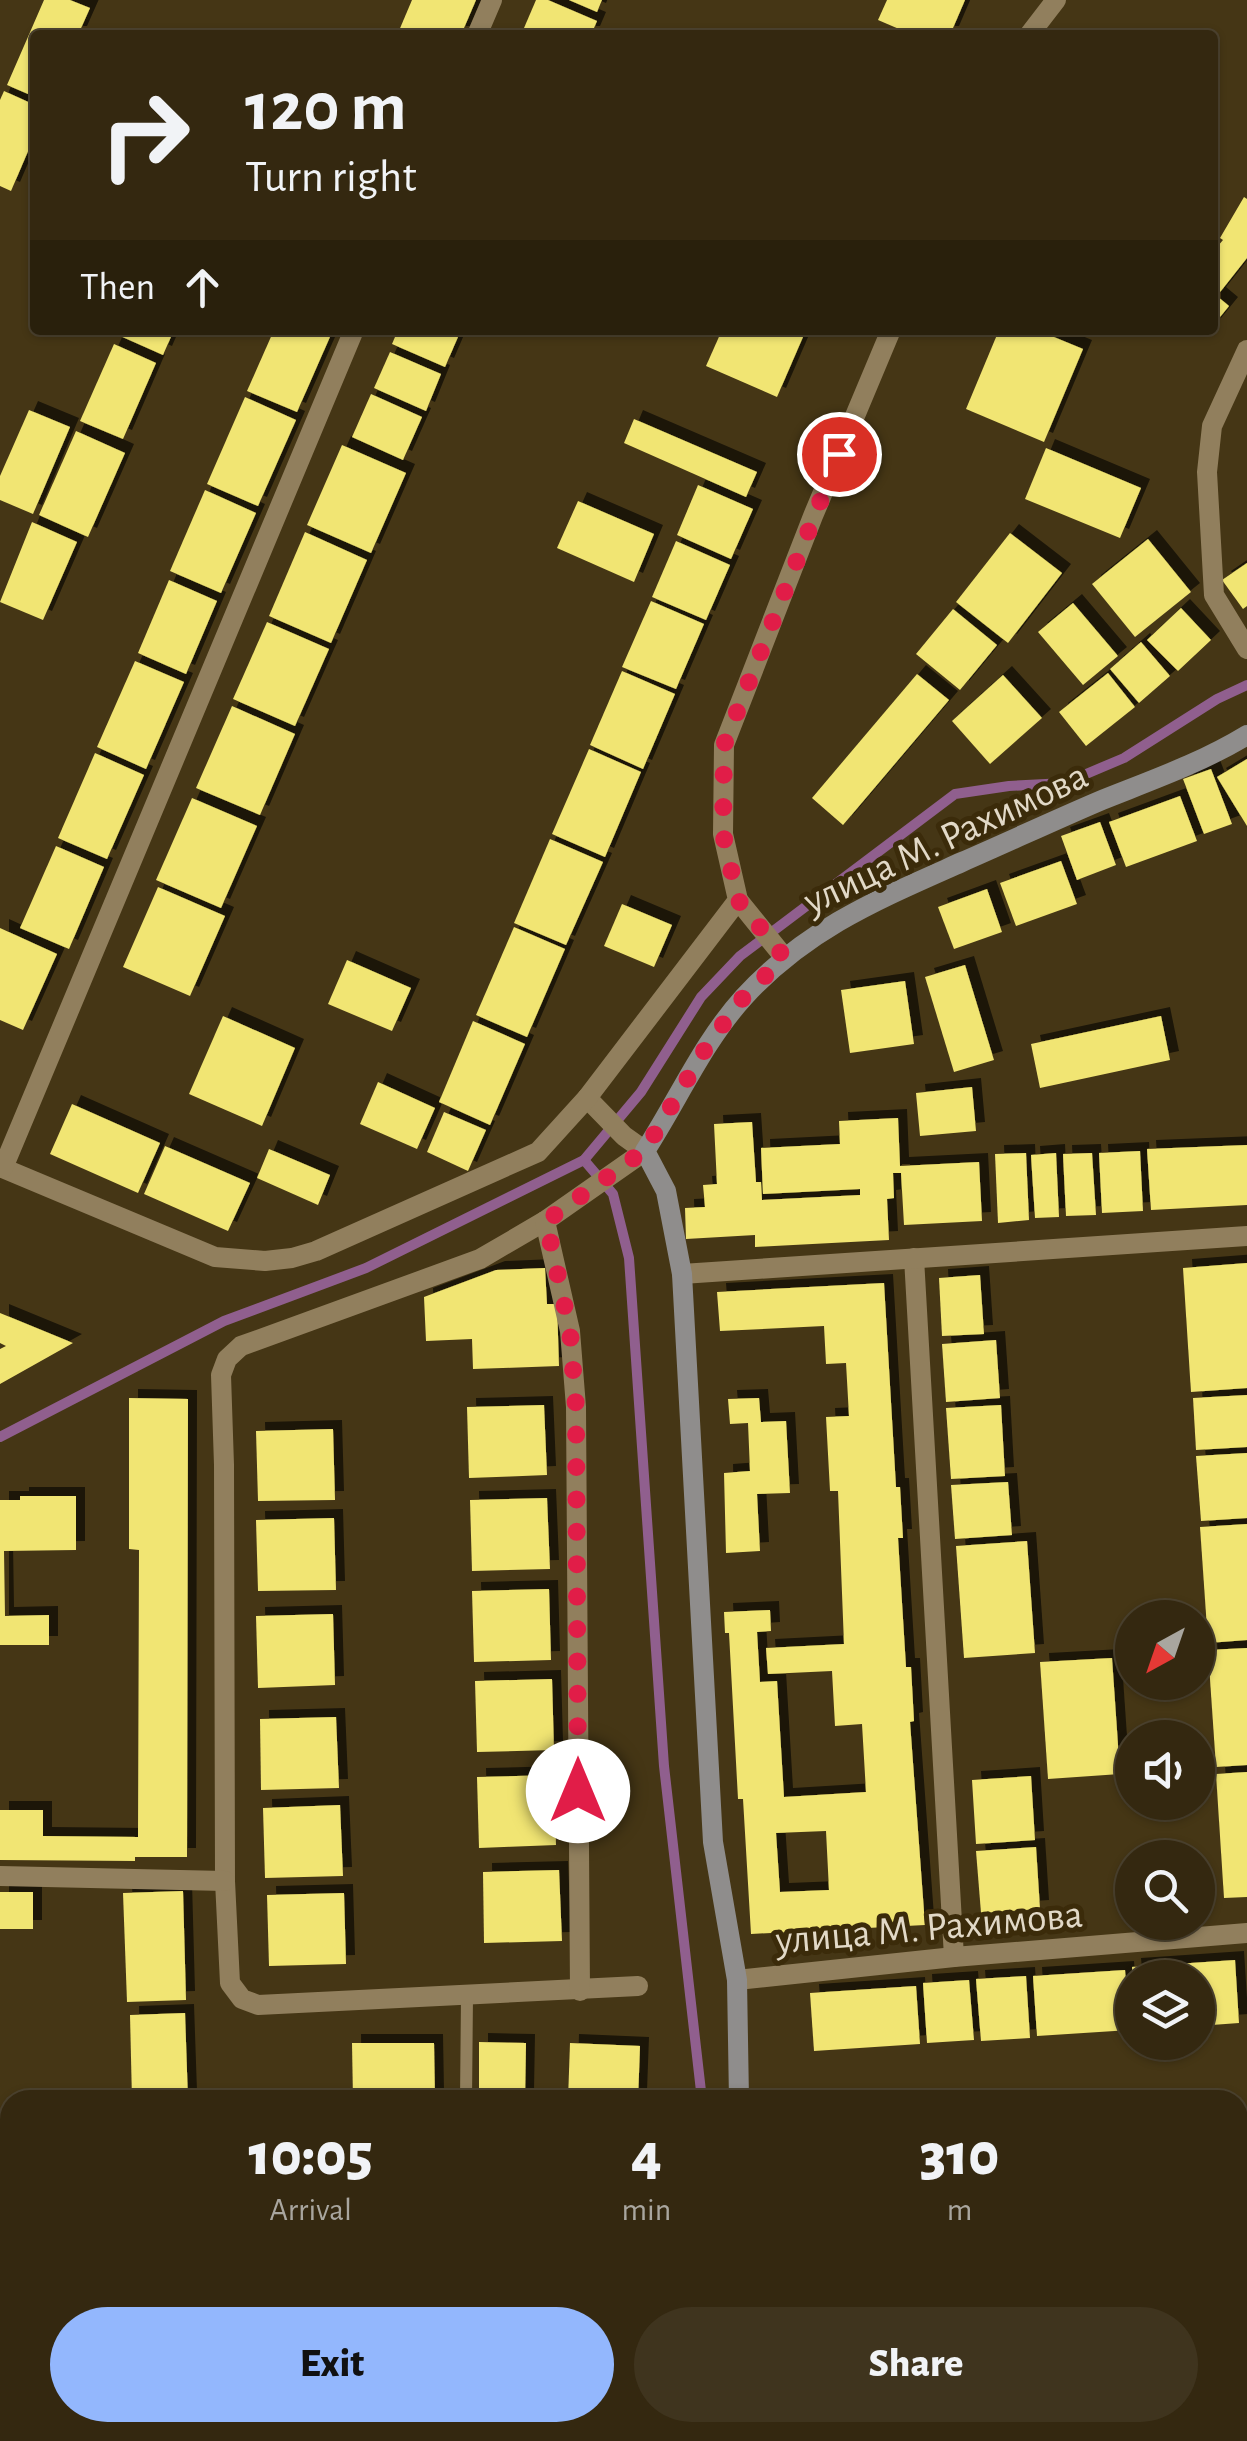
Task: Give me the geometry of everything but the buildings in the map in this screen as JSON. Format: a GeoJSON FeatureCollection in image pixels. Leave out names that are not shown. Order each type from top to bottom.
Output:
{"type":"FeatureCollection","features":[{"type":"Feature","properties":{"kind":"street"},"geometry":{"type":"LineString","coordinates":[[479,30],[492,0]]}},
{"type":"Feature","properties":{"kind":"street"},"geometry":{"type":"LineString","coordinates":[[1033,30],[1056,0]]}},
{"type":"Feature","properties":{"kind":"street"},"geometry":{"type":"LineString","coordinates":[[352,335],[1,1168],[216,1257],[239,1261],[292,1258],[316,1251],[538,1152],[586,1098],[738,900]]}},
{"type":"Feature","properties":{"kind":"street"},"geometry":{"type":"LineString","coordinates":[[784,957],[738,900],[723,834],[724,745],[889,335]]}},
{"type":"Feature","properties":{"kind":"street"},"geometry":{"type":"LineString","coordinates":[[1247,350],[1212,426],[1208,472],[1214,595],[1247,649]]}},
{"type":"Feature","properties":{"kind":"street","name":"улица М. Рахимова"},"geometry":{"type":"LineString","coordinates":[[645,1150],[707,1046],[742,999],[784,957],[820,930],[860,907],[1100,801],[1207,760],[1247,735]]}},
{"type":"Feature","properties":{"kind":"street"},"geometry":{"type":"LineString","coordinates":[[586,1098],[624,1136],[645,1150],[666,1192],[682,1274],[714,1842],[736,1980],[739,2090]]}},
{"type":"Feature","properties":{"kind":"street"},"geometry":{"type":"LineString","coordinates":[[638,1986],[258,2005],[242,1999],[230,1984],[224,1881],[221,1375],[227,1359],[241,1346],[480,1259],[546,1221],[645,1150]]}},
{"type":"Feature","properties":{"kind":"street"},"geometry":{"type":"LineString","coordinates":[[546,1221],[570,1331],[576,1407],[580,1991]]}},
{"type":"Feature","properties":{"kind":"street"},"geometry":{"type":"LineString","coordinates":[[682,1274],[1247,1236]]}},
{"type":"Feature","properties":{"kind":"street"},"geometry":{"type":"LineString","coordinates":[[914,1258],[954,1957]]}},
{"type":"Feature","properties":{"kind":"street"},"geometry":{"type":"LineString","coordinates":[[0,1876],[224,1881]]}},
{"type":"Feature","properties":{"kind":"street","name":"улица М. Рахимова"},"geometry":{"type":"LineString","coordinates":[[736,1980],[1247,1933]]}},
{"type":"Feature","properties":{"kind":"lane"},"geometry":{"type":"LineString","coordinates":[[466,2090],[467,1996]]}},
{"type":"Feature","properties":{"kind":"waterway"},"geometry":{"type":"LineString","coordinates":[[0,1437],[224,1321],[366,1268],[584,1160],[641,1092],[701,997],[740,956],[955,794],[1065,783],[1124,758],[1217,699],[1247,685]]}},
{"type":"Feature","properties":{"kind":"waterway"},"geometry":{"type":"LineString","coordinates":[[584,1160],[613,1194],[629,1258],[664,1766],[701,2090]]}},
{"type":"Feature","properties":{"kind":"route"},"geometry":{"type":"LineString","coordinates":[[578,1791],[576,1407],[570,1331],[546,1221],[645,1150],[707,1046],[742,999],[784,957],[738,900],[723,834],[724,745],[839,454]]}}]}
